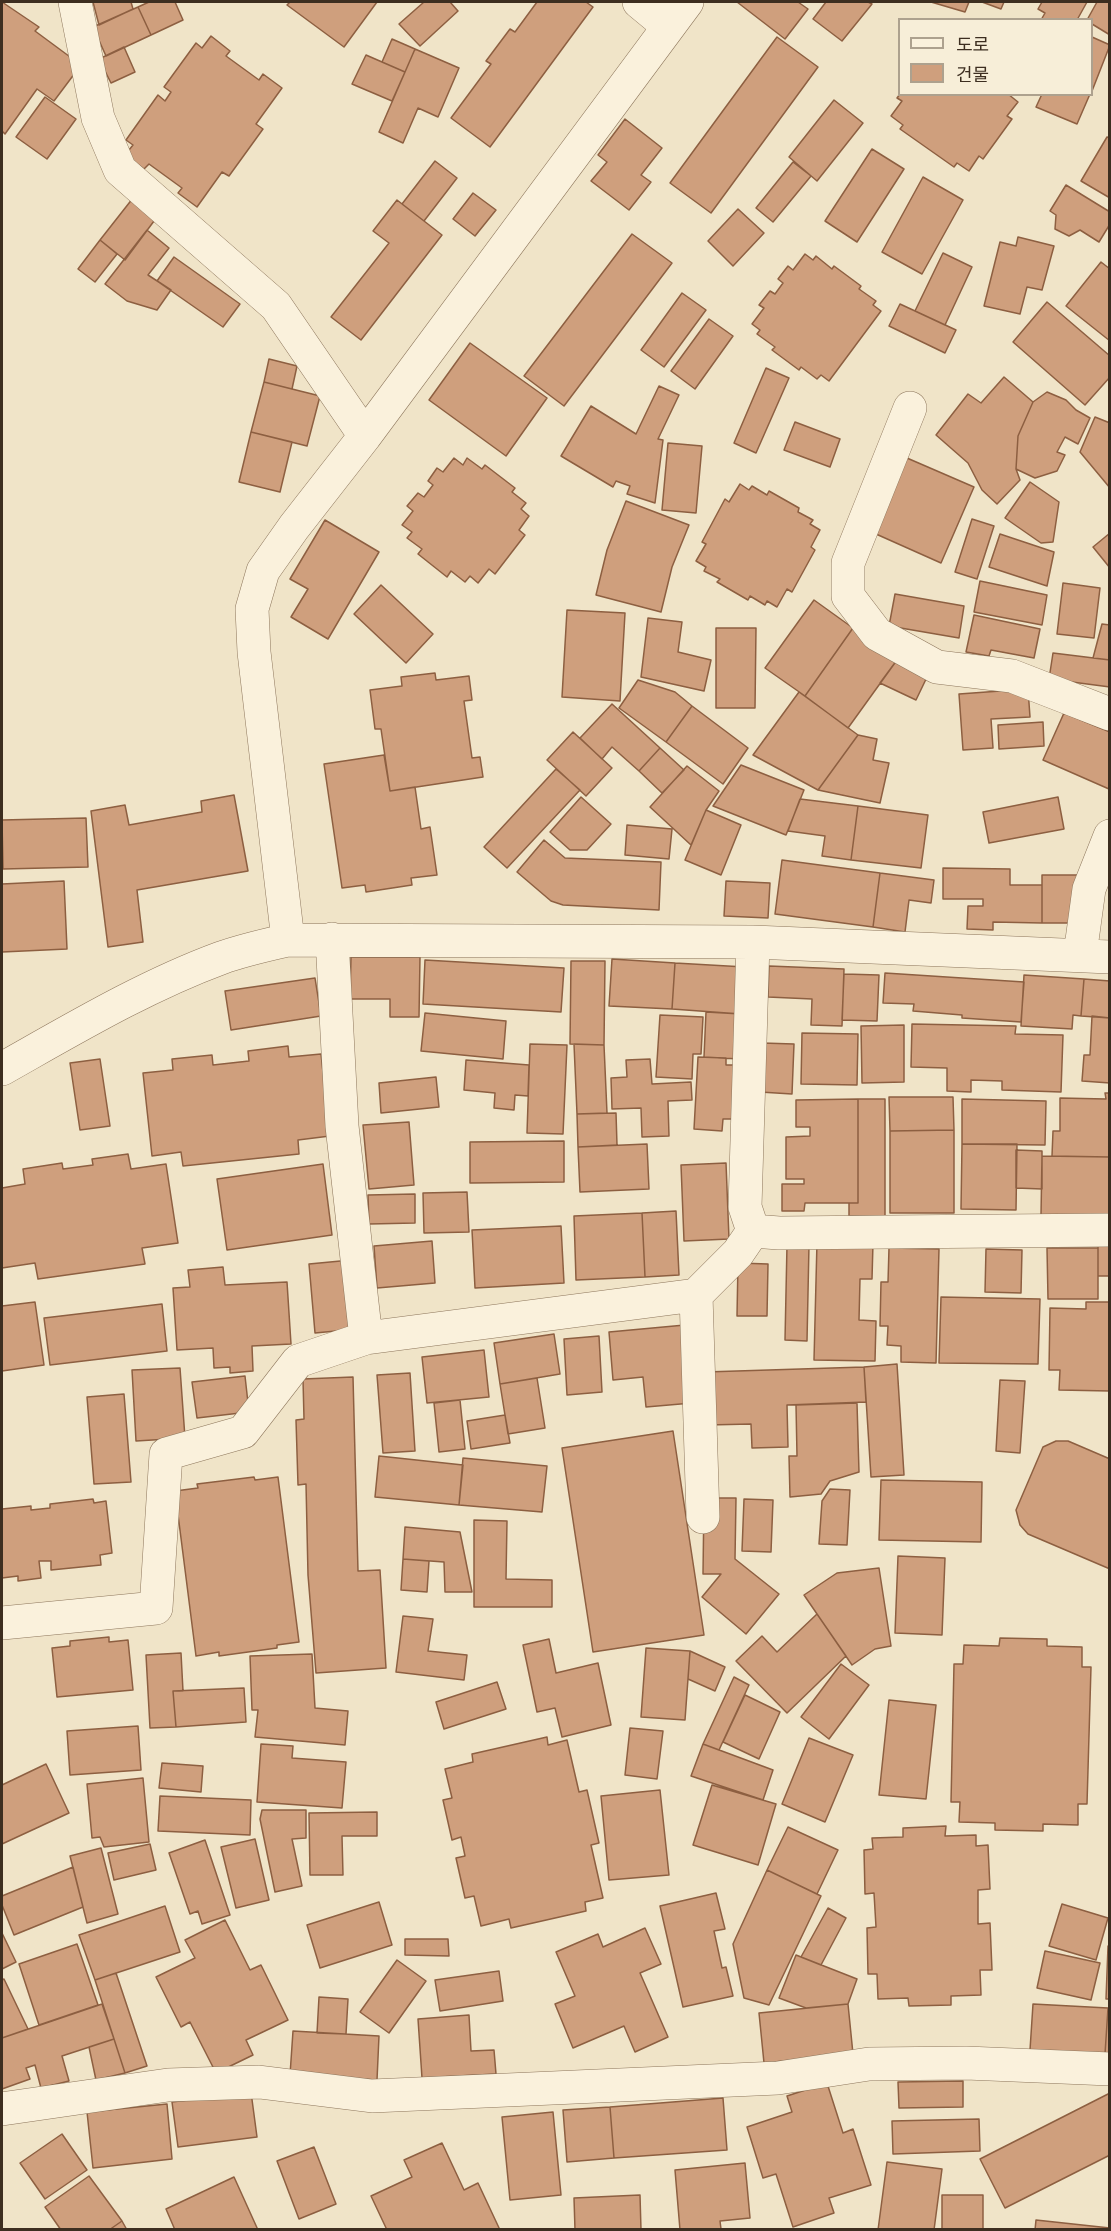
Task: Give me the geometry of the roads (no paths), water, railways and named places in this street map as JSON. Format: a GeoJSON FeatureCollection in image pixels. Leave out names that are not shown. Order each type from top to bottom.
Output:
{"type":"FeatureCollection","features":[{"type":"Feature","properties":{"kind":"street"},"geometry":{"type":"LineString","coordinates":[[75,2],[98,118],[120,170],[276,306],[365,436]]}},
{"type":"Feature","properties":{"kind":"street"},"geometry":{"type":"LineString","coordinates":[[288,940],[254,652],[252,609],[263,571],[677,14],[639,2]]}},
{"type":"Feature","properties":{"kind":"street"},"geometry":{"type":"LineString","coordinates":[[910,408],[848,563],[848,596],[877,634],[937,668],[1012,676],[1110,714]]}},
{"type":"Feature","properties":{"kind":"street"},"geometry":{"type":"LineString","coordinates":[[2,1069],[175,976],[224,957],[288,940],[753,942],[1095,956],[1089,889],[1110,836]]}},
{"type":"Feature","properties":{"kind":"street"},"geometry":{"type":"LineString","coordinates":[[332,939],[342,1126],[366,1338]]}},
{"type":"Feature","properties":{"kind":"street"},"geometry":{"type":"LineString","coordinates":[[753,942],[745,1208],[753,1231]]}},
{"type":"Feature","properties":{"kind":"street"},"geometry":{"type":"LineString","coordinates":[[753,1231],[790,1233],[1110,1230]]}},
{"type":"Feature","properties":{"kind":"street"},"geometry":{"type":"LineString","coordinates":[[2,1623],[156,1608],[166,1454],[243,1432],[298,1361],[366,1338],[696,1294],[738,1253],[753,1231]]}},
{"type":"Feature","properties":{"kind":"street"},"geometry":{"type":"LineString","coordinates":[[696,1294],[703,1517]]}},
{"type":"Feature","properties":{"kind":"street"},"geometry":{"type":"LineString","coordinates":[[2,2109],[179,2085],[259,2082],[372,2096],[778,2078],[869,2064],[966,2062],[1110,2069]]}}]}
